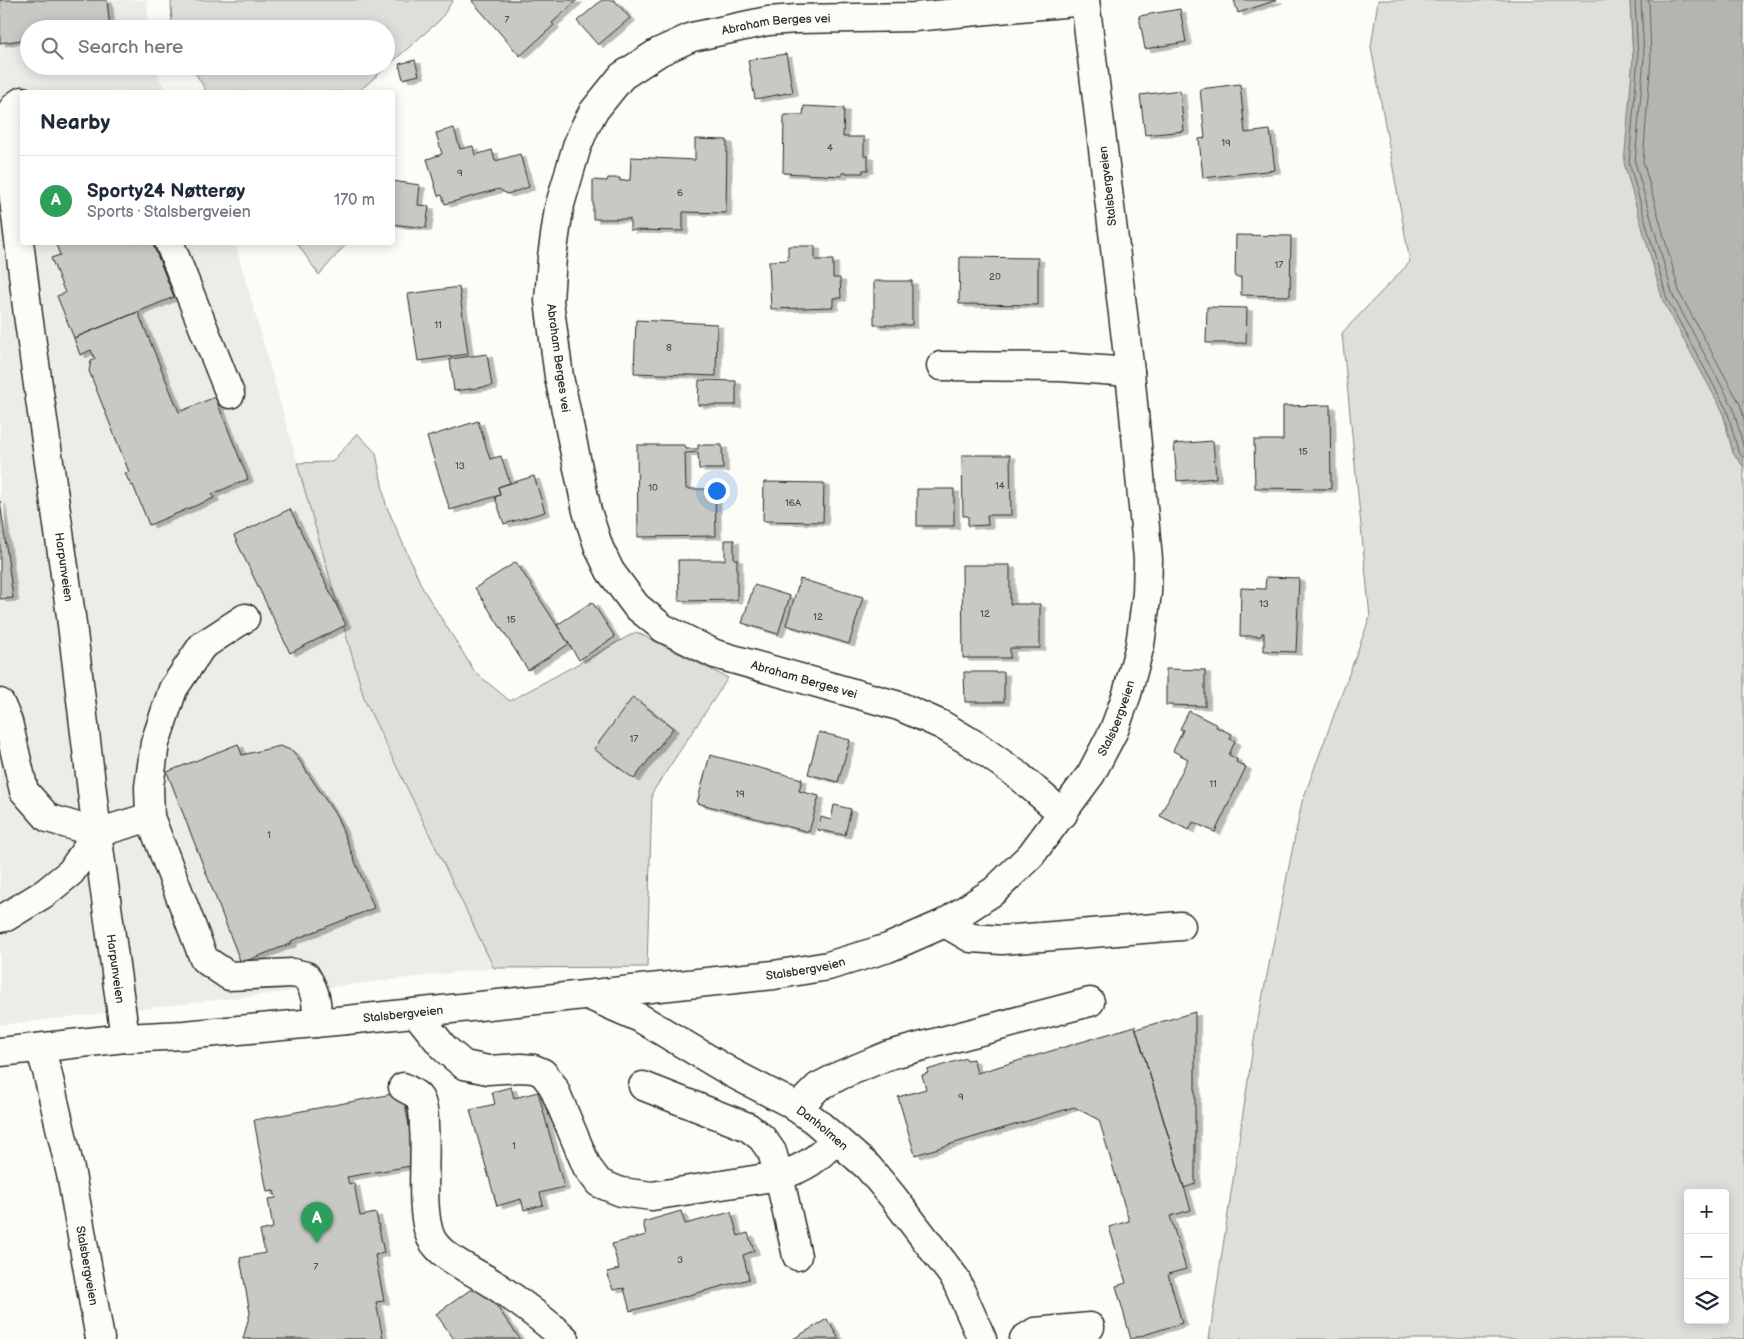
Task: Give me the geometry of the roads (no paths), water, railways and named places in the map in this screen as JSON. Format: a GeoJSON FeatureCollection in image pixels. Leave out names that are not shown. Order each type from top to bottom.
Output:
{"type":"FeatureCollection","features":[{"type":"Feature","properties":{"kind":"street","name":"Stalsbergveien"},"geometry":{"type":"LineString","coordinates":[[0,1052],[125,1038],[184,1035],[316,1023],[774,975],[828,966],[888,948],[945,923],[994,891],[1031,855],[1063,814],[1091,774],[1114,730],[1127,694],[1140,645],[1147,593],[1148,559],[1130,372],[1085,0]]}},
{"type":"Feature","properties":{"kind":"street","name":"Abraham Berges vei"},"geometry":{"type":"LineString","coordinates":[[1063,814],[1019,776],[977,746],[942,725],[899,706],[715,654],[663,628],[636,606],[610,571],[599,548],[586,512],[558,377],[549,301],[552,258],[559,208],[577,146],[585,127],[593,112],[622,76],[659,52],[692,38],[768,21],[914,17],[1085,0]]}},
{"type":"Feature","properties":{"kind":"street","name":"Harpunveien"},"geometry":{"type":"LineString","coordinates":[[20,102],[15,105],[3,123],[28,314],[72,616],[97,833],[125,1038]]}},
{"type":"Feature","properties":{"kind":"street"},"geometry":{"type":"LineString","coordinates":[[170,245],[230,394]]}},
{"type":"Feature","properties":{"kind":"street"},"geometry":{"type":"LineString","coordinates":[[941,366],[1061,367],[1130,372]]}},
{"type":"Feature","properties":{"kind":"street"},"geometry":{"type":"LineString","coordinates":[[246,618],[202,646],[173,689],[155,744],[148,787],[150,817],[204,959],[229,976],[293,973],[306,976],[314,990],[318,1006],[316,1023]]}},
{"type":"Feature","properties":{"kind":"street"},"geometry":{"type":"LineString","coordinates":[[0,703],[8,722],[24,791],[48,818],[97,833],[150,817]]}},
{"type":"Feature","properties":{"kind":"street"},"geometry":{"type":"LineString","coordinates":[[0,918],[6,917],[46,893],[71,872],[97,833]]}},
{"type":"Feature","properties":{"kind":"street"},"geometry":{"type":"LineString","coordinates":[[945,923],[971,938],[1002,940],[1181,926]]}},
{"type":"Feature","properties":{"kind":"street","name":"Danholmen"},"geometry":{"type":"LineString","coordinates":[[588,995],[640,1018],[732,1073],[788,1102],[814,1120],[836,1139],[868,1167],[955,1278],[982,1339]]}},
{"type":"Feature","properties":{"kind":"street"},"geometry":{"type":"LineString","coordinates":[[797,1108],[818,1087],[889,1055],[1090,1002]]}},
{"type":"Feature","properties":{"kind":"street"},"geometry":{"type":"LineString","coordinates":[[416,1013],[444,1048],[464,1065],[488,1070],[534,1068],[543,1073],[553,1086],[587,1167],[599,1183],[621,1192],[652,1196],[779,1176],[800,1169],[821,1155],[836,1139]]}},
{"type":"Feature","properties":{"kind":"street","name":"Stalsbergveien"},"geometry":{"type":"LineString","coordinates":[[40,1049],[48,1071],[71,1174],[100,1339]]}},
{"type":"Feature","properties":{"kind":"street"},"geometry":{"type":"LineString","coordinates":[[643,1086],[748,1127],[762,1138],[772,1152],[797,1256]]}},
{"type":"Feature","properties":{"kind":"street"},"geometry":{"type":"LineString","coordinates":[[403,1087],[420,1098],[423,1111],[426,1145],[425,1218],[432,1239],[444,1254],[492,1283],[544,1320],[565,1339]]}},
{"type":"Feature","properties":{"kind":"street"},"geometry":{"type":"LineString","coordinates":[[1024,1339],[1035,1332],[1090,1327]]}},
{"type":"Feature","properties":{"kind":"water"},"geometry":{"type":"Polygon","coordinates":[[[1630,0],[1744,0],[1744,467],[1733,453],[1723,412],[1663,301],[1624,163],[1633,58],[1630,0]]]}},
{"type":"Feature","properties":{"kind":"place","name":"Sporty24 Nøtterøy"},"geometry":{"type":"Point","coordinates":[317,1243]}}]}
